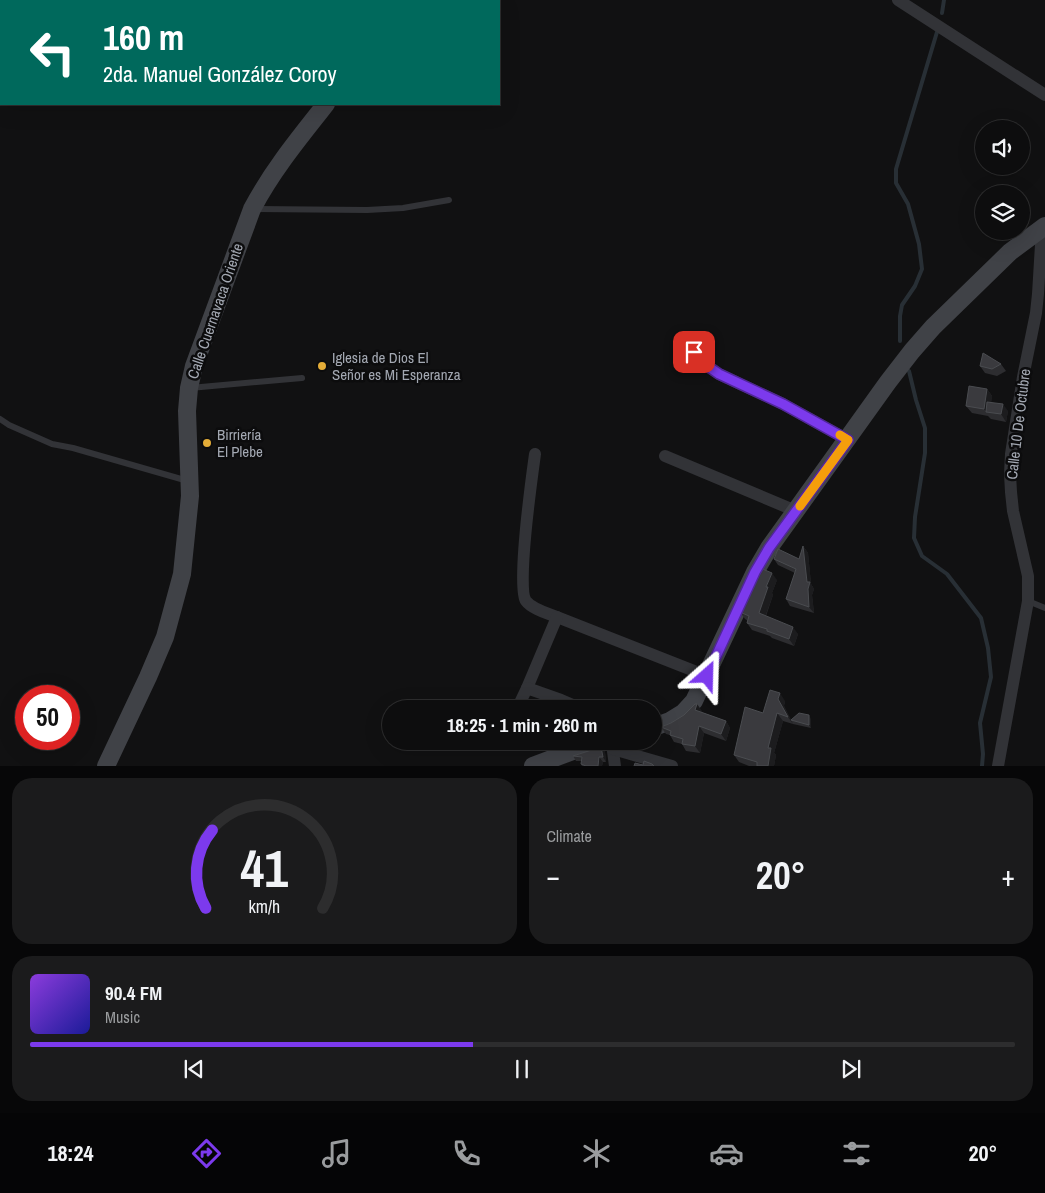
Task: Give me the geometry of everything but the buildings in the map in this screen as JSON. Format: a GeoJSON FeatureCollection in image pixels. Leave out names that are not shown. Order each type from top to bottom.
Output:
{"type":"FeatureCollection","features":[{"type":"Feature","properties":{"kind":"main road","name":"Calle Cuernavaca Oriente"},"geometry":{"type":"LineString","coordinates":[[106,766],[165,637],[182,574],[190,496],[187,411],[189,388],[194,366],[252,209],[275,169],[325,105]]}},
{"type":"Feature","properties":{"kind":"main road"},"geometry":{"type":"LineString","coordinates":[[662,724],[683,713],[694,701],[755,572],[769,548],[888,382],[933,326],[1010,252],[1043,227]]}},
{"type":"Feature","properties":{"kind":"main road"},"geometry":{"type":"LineString","coordinates":[[533,766],[575,750]]}},
{"type":"Feature","properties":{"kind":"street"},"geometry":{"type":"LineString","coordinates":[[902,3],[1045,95]]}},
{"type":"Feature","properties":{"kind":"street","name":"Calle 10 De Octubre"},"geometry":{"type":"LineString","coordinates":[[998,766],[1028,601],[1028,576],[1013,511],[1010,474],[1011,454],[1038,294],[1043,227]]}},
{"type":"Feature","properties":{"kind":"street"},"geometry":{"type":"LineString","coordinates":[[694,352],[706,365],[719,374],[783,404],[848,440]]}},
{"type":"Feature","properties":{"kind":"street"},"geometry":{"type":"LineString","coordinates":[[534,454],[525,535],[522,589],[524,600],[557,617],[707,676]]}},
{"type":"Feature","properties":{"kind":"street"},"geometry":{"type":"LineString","coordinates":[[665,456],[796,511]]}},
{"type":"Feature","properties":{"kind":"street"},"geometry":{"type":"LineString","coordinates":[[521,700],[557,617]]}},
{"type":"Feature","properties":{"kind":"street"},"geometry":{"type":"LineString","coordinates":[[527,688],[561,700]]}},
{"type":"Feature","properties":{"kind":"street"},"geometry":{"type":"LineString","coordinates":[[611,750],[615,766]]}},
{"type":"Feature","properties":{"kind":"street"},"geometry":{"type":"LineString","coordinates":[[627,750],[672,766]]}},
{"type":"Feature","properties":{"kind":"lane"},"geometry":{"type":"LineString","coordinates":[[252,209],[367,210],[403,208],[449,200]]}},
{"type":"Feature","properties":{"kind":"lane"},"geometry":{"type":"LineString","coordinates":[[189,388],[302,378]]}},
{"type":"Feature","properties":{"kind":"lane"},"geometry":{"type":"LineString","coordinates":[[0,419],[9,425],[52,444],[73,448],[189,482]]}},
{"type":"Feature","properties":{"kind":"lane"},"geometry":{"type":"LineString","coordinates":[[1028,601],[1045,608]]}},
{"type":"Feature","properties":{"kind":"waterway"},"geometry":{"type":"LineString","coordinates":[[942,13],[944,0]]}},
{"type":"Feature","properties":{"kind":"waterway"},"geometry":{"type":"LineString","coordinates":[[900,341],[902,305],[915,286],[922,269],[919,244],[908,204],[896,183],[896,169],[937,32]]}},
{"type":"Feature","properties":{"kind":"waterway"},"geometry":{"type":"LineString","coordinates":[[909,371],[925,428],[925,453],[915,517],[914,538],[922,556],[947,574],[981,618],[988,648],[991,677],[980,723],[983,754],[982,766]]}},
{"type":"Feature","properties":{"kind":"slow traffic"},"geometry":{"type":"LineString","coordinates":[[800,506],[848,440],[840,435]]}},
{"type":"Feature","properties":{"kind":"place","name":"Iglesia de Dios El Señor es Mi Esperanza"},"geometry":{"type":"Point","coordinates":[322,366]}},
{"type":"Feature","properties":{"kind":"place","name":"Birriería El Plebe"},"geometry":{"type":"Point","coordinates":[207,443]}},
{"type":"Feature","properties":{"kind":"route"},"geometry":{"type":"LineString","coordinates":[[694,352],[706,365],[719,374],[783,404],[848,440],[769,548],[755,572],[707,676]]}}]}
